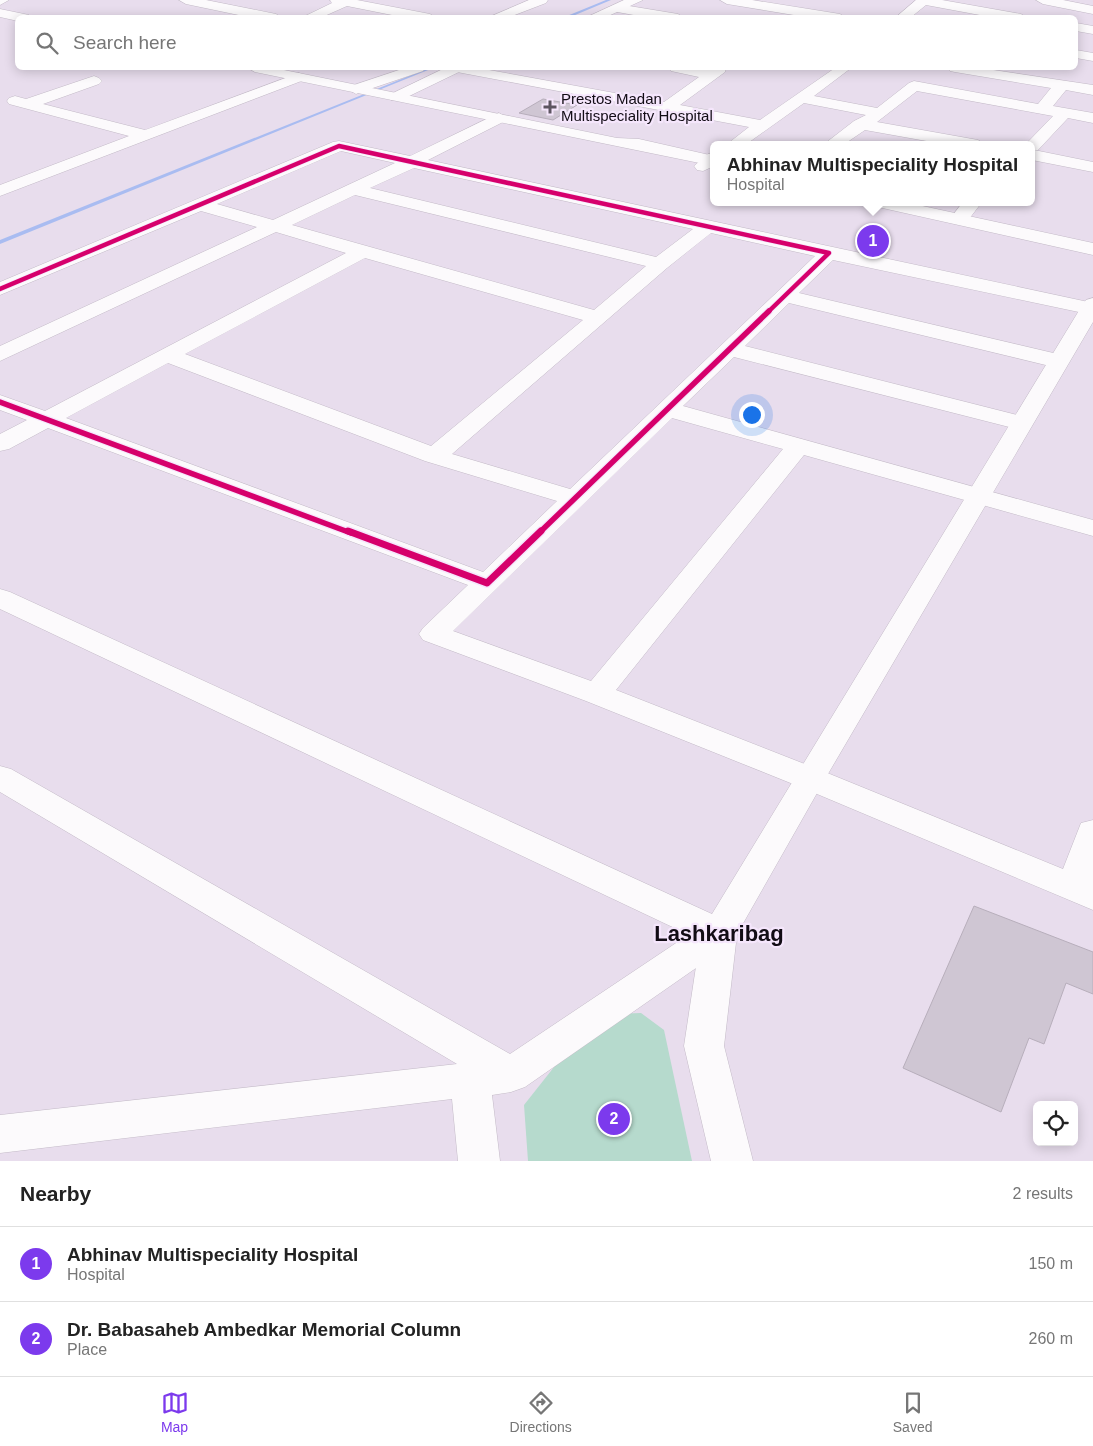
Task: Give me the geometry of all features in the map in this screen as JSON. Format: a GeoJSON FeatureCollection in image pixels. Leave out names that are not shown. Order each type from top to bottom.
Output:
{"type":"FeatureCollection","features":[{"type":"Feature","properties":{"kind":"street"},"geometry":{"type":"LineString","coordinates":[[186,0],[261,15]]}},
{"type":"Feature","properties":{"kind":"street"},"geometry":{"type":"LineString","coordinates":[[503,0],[535,2]]}},
{"type":"Feature","properties":{"kind":"street"},"geometry":{"type":"LineString","coordinates":[[600,15],[636,0]]}},
{"type":"Feature","properties":{"kind":"street"},"geometry":{"type":"LineString","coordinates":[[727,0],[754,2],[827,15]]}},
{"type":"Feature","properties":{"kind":"street"},"geometry":{"type":"LineString","coordinates":[[905,15],[924,0],[1005,15]]}},
{"type":"Feature","properties":{"kind":"street"},"geometry":{"type":"LineString","coordinates":[[1043,0],[1093,10]]}},
{"type":"Feature","properties":{"kind":"street"},"geometry":{"type":"LineString","coordinates":[[315,15],[345,1],[415,15]]}},
{"type":"Feature","properties":{"kind":"street"},"geometry":{"type":"LineString","coordinates":[[5,2],[12,7],[13,20]]}},
{"type":"Feature","properties":{"kind":"street"},"geometry":{"type":"LineString","coordinates":[[501,15],[535,2]]}},
{"type":"Feature","properties":{"kind":"street"},"geometry":{"type":"LineString","coordinates":[[818,13],[833,4]]}},
{"type":"Feature","properties":{"kind":"street"},"geometry":{"type":"LineString","coordinates":[[617,8],[660,15]]}},
{"type":"Feature","properties":{"kind":"street"},"geometry":{"type":"LineString","coordinates":[[0,13],[13,20]]}},
{"type":"Feature","properties":{"kind":"street"},"geometry":{"type":"LineString","coordinates":[[1078,27],[1093,30]]}},
{"type":"Feature","properties":{"kind":"street"},"geometry":{"type":"LineString","coordinates":[[1083,55],[1093,42]]}},
{"type":"Feature","properties":{"kind":"street"},"geometry":{"type":"LineString","coordinates":[[265,70],[617,143],[630,151],[710,163]]}},
{"type":"Feature","properties":{"kind":"street"},"geometry":{"type":"LineString","coordinates":[[358,89],[412,70]]}},
{"type":"Feature","properties":{"kind":"street"},"geometry":{"type":"LineString","coordinates":[[389,95],[451,70]]}},
{"type":"Feature","properties":{"kind":"street"},"geometry":{"type":"LineString","coordinates":[[467,70],[762,125]]}},
{"type":"Feature","properties":{"kind":"street"},"geometry":{"type":"LineString","coordinates":[[703,70],[717,71]]}},
{"type":"Feature","properties":{"kind":"street"},"geometry":{"type":"LineString","coordinates":[[740,141],[841,70]]}},
{"type":"Feature","properties":{"kind":"street"},"geometry":{"type":"LineString","coordinates":[[968,70],[1093,90]]}},
{"type":"Feature","properties":{"kind":"street"},"geometry":{"type":"LineString","coordinates":[[667,107],[717,71]]}},
{"type":"Feature","properties":{"kind":"street"},"geometry":{"type":"LineString","coordinates":[[0,191],[300,77]]}},
{"type":"Feature","properties":{"kind":"street"},"geometry":{"type":"LineString","coordinates":[[94,82],[49,97],[25,99],[144,135]]}},
{"type":"Feature","properties":{"kind":"street"},"geometry":{"type":"LineString","coordinates":[[1042,109],[1062,85]]}},
{"type":"Feature","properties":{"kind":"street"},"geometry":{"type":"LineString","coordinates":[[837,141],[860,124],[880,113],[914,86],[1093,118]]}},
{"type":"Feature","properties":{"kind":"street"},"geometry":{"type":"LineString","coordinates":[[801,98],[880,113]]}},
{"type":"Feature","properties":{"kind":"street"},"geometry":{"type":"LineString","coordinates":[[1035,143],[1064,113]]}},
{"type":"Feature","properties":{"kind":"street"},"geometry":{"type":"LineString","coordinates":[[0,354],[412,162],[499,118]]}},
{"type":"Feature","properties":{"kind":"street"},"geometry":{"type":"LineString","coordinates":[[860,124],[956,141]]}},
{"type":"Feature","properties":{"kind":"street"},"geometry":{"type":"LineString","coordinates":[[0,289],[339,146],[706,228],[1092,307],[1021,422],[809,778],[719,934],[704,1046],[732,1161]]}},
{"type":"Feature","properties":{"kind":"street"},"geometry":{"type":"LineString","coordinates":[[1035,156],[1093,167]]}},
{"type":"Feature","properties":{"kind":"street"},"geometry":{"type":"LineString","coordinates":[[352,190],[660,264]]}},
{"type":"Feature","properties":{"kind":"street"},"geometry":{"type":"LineString","coordinates":[[200,205],[598,318]]}},
{"type":"Feature","properties":{"kind":"street"},"geometry":{"type":"LineString","coordinates":[[898,206],[1064,239],[1093,242]]}},
{"type":"Feature","properties":{"kind":"street"},"geometry":{"type":"LineString","coordinates":[[946,206],[967,208],[1093,249]]}},
{"type":"Feature","properties":{"kind":"street"},"geometry":{"type":"LineString","coordinates":[[434,456],[660,264],[706,228]]}},
{"type":"Feature","properties":{"kind":"street"},"geometry":{"type":"LineString","coordinates":[[1064,239],[1093,235]]}},
{"type":"Feature","properties":{"kind":"street"},"geometry":{"type":"LineString","coordinates":[[1064,239],[1093,267]]}},
{"type":"Feature","properties":{"kind":"street"},"geometry":{"type":"LineString","coordinates":[[0,444],[362,252]]}},
{"type":"Feature","properties":{"kind":"street"},"geometry":{"type":"LineString","coordinates":[[829,253],[433,634],[597,694],[809,778],[1083,892],[1093,832]]}},
{"type":"Feature","properties":{"kind":"street"},"geometry":{"type":"LineString","coordinates":[[784,296],[1058,361]]}},
{"type":"Feature","properties":{"kind":"street"},"geometry":{"type":"LineString","coordinates":[[730,349],[1021,422]]}},
{"type":"Feature","properties":{"kind":"street"},"geometry":{"type":"LineString","coordinates":[[167,355],[434,456],[574,498]]}},
{"type":"Feature","properties":{"kind":"street"},"geometry":{"type":"LineString","coordinates":[[0,402],[487,583]]}},
{"type":"Feature","properties":{"kind":"street"},"geometry":{"type":"LineString","coordinates":[[667,409],[1093,528]]}},
{"type":"Feature","properties":{"kind":"street"},"geometry":{"type":"LineString","coordinates":[[597,694],[798,446]]}},
{"type":"Feature","properties":{"kind":"street"},"geometry":{"type":"LineString","coordinates":[[0,598],[719,934]]}},
{"type":"Feature","properties":{"kind":"street"},"geometry":{"type":"LineString","coordinates":[[0,778],[511,1075]]}},
{"type":"Feature","properties":{"kind":"street"},"geometry":{"type":"LineString","coordinates":[[0,1134],[511,1075],[719,934]]}},
{"type":"Feature","properties":{"kind":"street"},"geometry":{"type":"LineString","coordinates":[[470,1080],[479,1161]]}},
{"type":"Feature","properties":{"kind":"green space"},"geometry":{"type":"Polygon","coordinates":[[[641,1013],[664,1030],[692,1161],[528,1161],[524,1105],[562,1057],[613,1014],[641,1013]]]}},
{"type":"Feature","properties":{"kind":"building"},"geometry":{"type":"Polygon","coordinates":[[[543,99],[577,105],[553,120],[519,113],[543,99]]]}},
{"type":"Feature","properties":{"kind":"building"},"geometry":{"type":"Polygon","coordinates":[[[974,906],[1093,952],[1093,994],[1066,983],[1044,1044],[1029,1038],[1001,1112],[903,1068],[974,906]]]}},
{"type":"Feature","properties":{"kind":"waterway"},"geometry":{"type":"LineString","coordinates":[[571,15],[609,0]]}},
{"type":"Feature","properties":{"kind":"waterway"},"geometry":{"type":"LineString","coordinates":[[0,242],[426,70]]}},
{"type":"Feature","properties":{"kind":"cycle path"},"geometry":{"type":"LineString","coordinates":[[0,289],[339,146],[829,253],[487,583],[0,402]]}},
{"type":"Feature","properties":{"kind":"place","name":"Prestos Madan Multispeciality Hospital"},"geometry":{"type":"Point","coordinates":[550,107]}},
{"type":"Feature","properties":{"kind":"place","name":"Abhinav Multispeciality Hospital"},"geometry":{"type":"Point","coordinates":[873,241]}},
{"type":"Feature","properties":{"kind":"place","name":"Dr. Babasaheb Ambedkar Memorial Column"},"geometry":{"type":"Point","coordinates":[614,1119]}},
{"type":"Feature","properties":{"kind":"district","name":"Lashkaribag"},"geometry":{"type":"Point","coordinates":[719,933]}}]}
